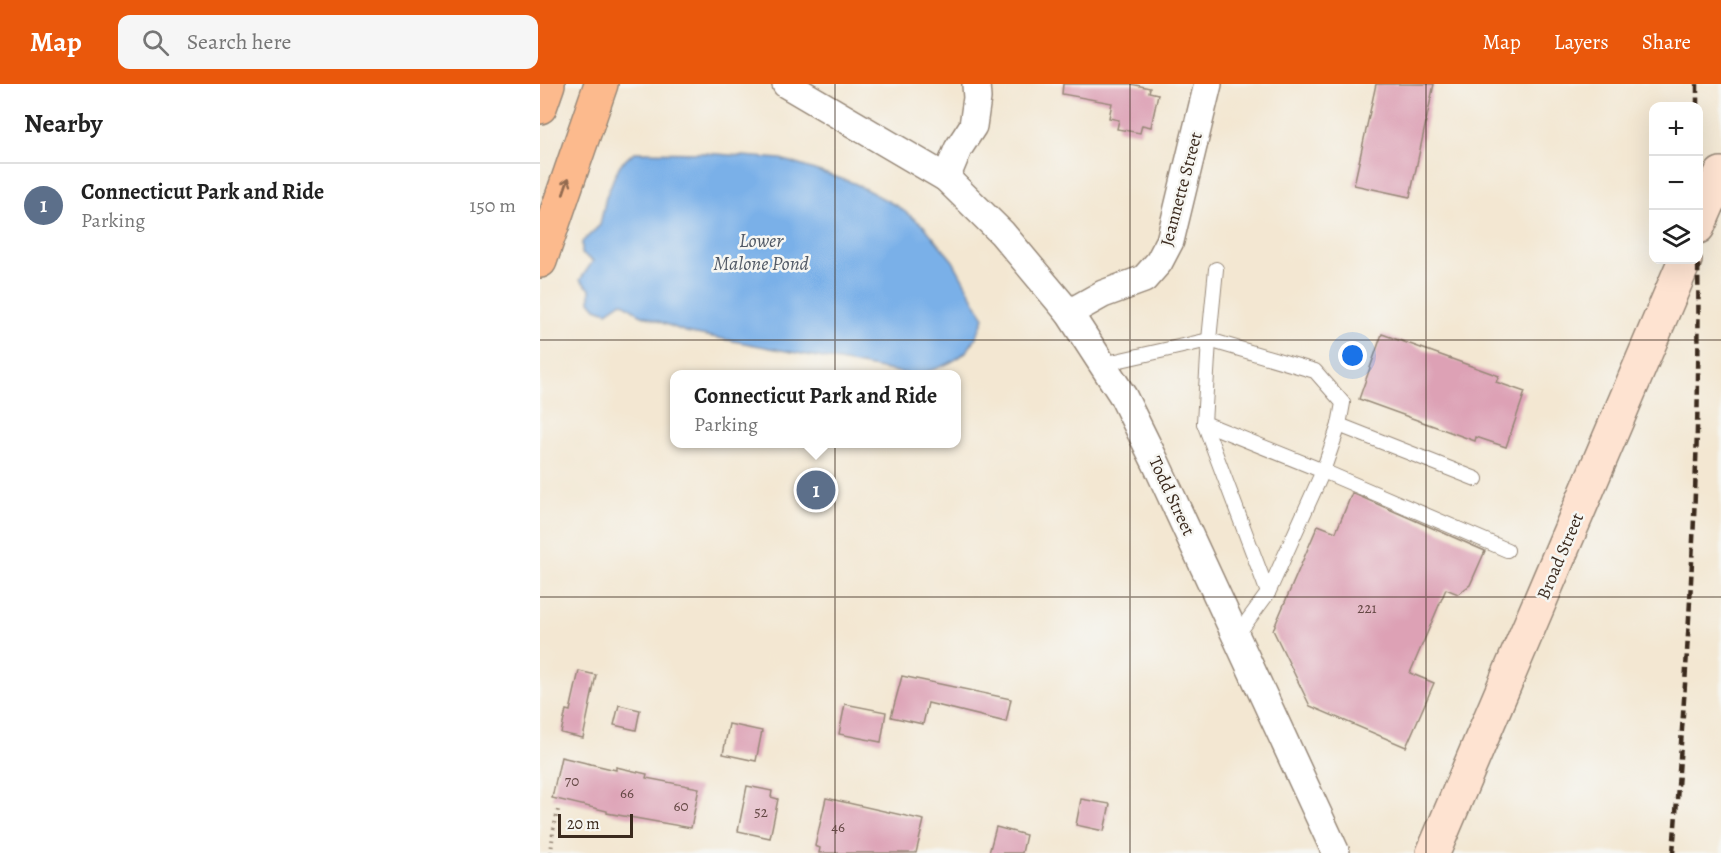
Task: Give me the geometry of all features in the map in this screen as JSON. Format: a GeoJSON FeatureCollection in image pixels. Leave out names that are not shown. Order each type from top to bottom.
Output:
{"type":"FeatureCollection","features":[{"type":"Feature","properties":{"kind":"highway"},"geometry":{"type":"LineString","coordinates":[[540,107],[548,84]]}},
{"type":"Feature","properties":{"kind":"highway"},"geometry":{"type":"LineString","coordinates":[[540,261],[601,84]]}},
{"type":"Feature","properties":{"kind":"main road"},"geometry":{"type":"LineString","coordinates":[[1703,215],[1721,174]]}},
{"type":"Feature","properties":{"kind":"main road","name":"Broad Street"},"geometry":{"type":"LineString","coordinates":[[1433,853],[1683,264]]}},
{"type":"Feature","properties":{"kind":"street","name":"Todd Street"},"geometry":{"type":"LineString","coordinates":[[786,84],[946,178],[1002,233],[1070,313],[1123,396],[1152,453],[1336,853]]}},
{"type":"Feature","properties":{"kind":"street"},"geometry":{"type":"LineString","coordinates":[[946,178],[972,126],[977,98],[976,84]]}},
{"type":"Feature","properties":{"kind":"street","name":"Jeannette Street"},"geometry":{"type":"LineString","coordinates":[[1070,313],[1103,294],[1144,279],[1159,262],[1170,241],[1208,84]]}},
{"type":"Feature","properties":{"kind":"lane"},"geometry":{"type":"LineString","coordinates":[[1216,269],[1204,423],[1268,593]]}},
{"type":"Feature","properties":{"kind":"lane"},"geometry":{"type":"LineString","coordinates":[[1103,364],[1209,340],[1315,371],[1343,404],[1339,426],[1323,471],[1268,593],[1237,635]]}},
{"type":"Feature","properties":{"kind":"lane"},"geometry":{"type":"LineString","coordinates":[[1204,423],[1507,550]]}},
{"type":"Feature","properties":{"kind":"lane"},"geometry":{"type":"LineString","coordinates":[[1339,426],[1476,479]]}},
{"type":"Feature","properties":{"kind":"path"},"geometry":{"type":"LineString","coordinates":[[551,853],[558,810]]}},
{"type":"Feature","properties":{"kind":"water","name":"Lower Malone Pond"},"geometry":{"type":"Polygon","coordinates":[[[634,152],[704,153],[781,159],[854,183],[897,206],[924,226],[953,261],[984,318],[978,334],[964,353],[941,367],[930,370],[887,370],[686,332],[640,314],[622,302],[607,312],[596,308],[590,301],[590,289],[580,280],[593,261],[582,254],[582,242],[600,225],[606,197],[620,165],[634,152]]]}},
{"type":"Feature","properties":{"kind":"building"},"geometry":{"type":"Polygon","coordinates":[[[1063,84],[1131,84],[1150,88],[1149,92],[1158,94],[1151,127],[1142,125],[1140,133],[1117,129],[1119,120],[1109,118],[1112,103],[1062,94],[1063,84]]]}},
{"type":"Feature","properties":{"kind":"building"},"geometry":{"type":"Polygon","coordinates":[[[1376,84],[1434,84],[1410,197],[1354,185],[1376,84]]]}},
{"type":"Feature","properties":{"kind":"building"},"geometry":{"type":"Polygon","coordinates":[[[1382,334],[1499,376],[1496,382],[1525,392],[1506,447],[1476,437],[1475,441],[1359,399],[1382,334]]]}},
{"type":"Feature","properties":{"kind":"building"},"geometry":{"type":"Polygon","coordinates":[[[1352,493],[1485,551],[1470,585],[1458,594],[1446,589],[1410,673],[1434,683],[1406,747],[1310,706],[1273,630],[1318,525],[1336,532],[1352,493]]]}},
{"type":"Feature","properties":{"kind":"building"},"geometry":{"type":"Polygon","coordinates":[[[579,671],[596,675],[583,738],[561,733],[566,710],[570,711],[579,671]]]}},
{"type":"Feature","properties":{"kind":"building"},"geometry":{"type":"Polygon","coordinates":[[[902,676],[1011,699],[1006,722],[928,703],[923,724],[891,717],[902,676]]]}},
{"type":"Feature","properties":{"kind":"building"},"geometry":{"type":"Polygon","coordinates":[[[845,704],[886,712],[881,742],[839,734],[845,704]]]}},
{"type":"Feature","properties":{"kind":"building"},"geometry":{"type":"Polygon","coordinates":[[[619,705],[640,710],[636,730],[614,725],[619,705]]]}},
{"type":"Feature","properties":{"kind":"building"},"geometry":{"type":"Polygon","coordinates":[[[729,724],[762,731],[756,761],[723,754],[729,724]]]}},
{"type":"Feature","properties":{"kind":"building"},"geometry":{"type":"Polygon","coordinates":[[[561,757],[616,770],[616,767],[647,774],[646,778],[699,788],[691,828],[607,813],[607,811],[552,798],[561,757]]]}},
{"type":"Feature","properties":{"kind":"building"},"geometry":{"type":"Polygon","coordinates":[[[747,786],[772,791],[771,797],[778,799],[770,838],[738,831],[747,786]]]}},
{"type":"Feature","properties":{"kind":"building"},"geometry":{"type":"Polygon","coordinates":[[[826,798],[924,820],[916,853],[819,853],[820,848],[815,846],[826,798]]]}},
{"type":"Feature","properties":{"kind":"building"},"geometry":{"type":"Polygon","coordinates":[[[1081,799],[1110,804],[1104,831],[1076,825],[1081,799]]]}},
{"type":"Feature","properties":{"kind":"building"},"geometry":{"type":"Polygon","coordinates":[[[996,827],[1026,835],[1022,853],[989,853],[996,827]]]}},
{"type":"Feature","properties":{"kind":"railway"},"geometry":{"type":"LineString","coordinates":[[1697,84],[1697,102]]}},
{"type":"Feature","properties":{"kind":"railway"},"geometry":{"type":"LineString","coordinates":[[1673,853],[1692,556],[1697,408],[1698,264]]}},
{"type":"Feature","properties":{"kind":"place","name":"Connecticut Park and Ride"},"geometry":{"type":"Point","coordinates":[816,490]}}]}
